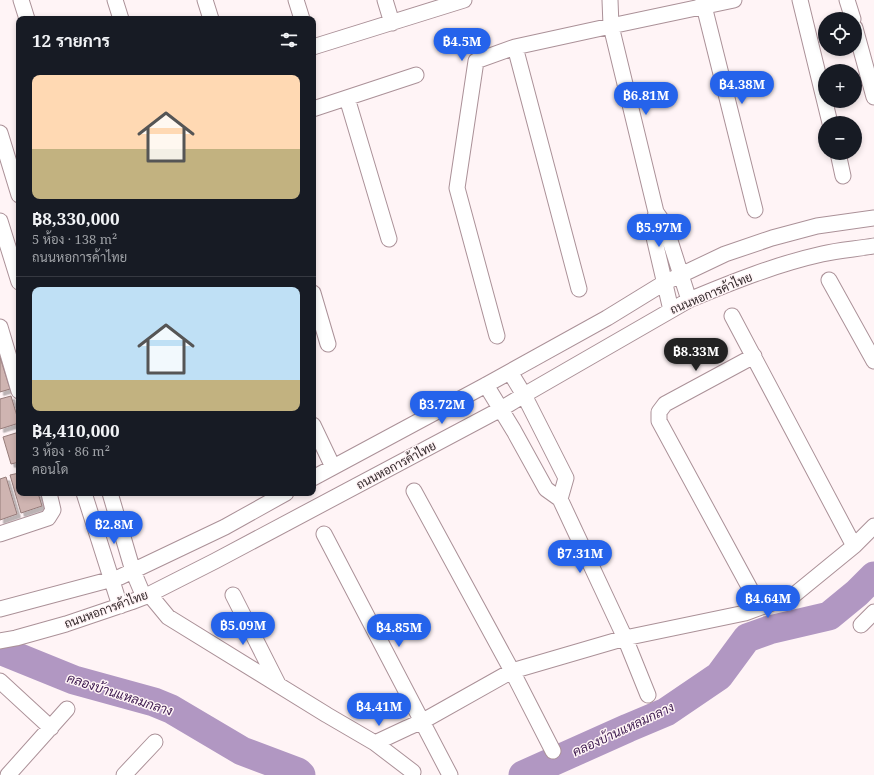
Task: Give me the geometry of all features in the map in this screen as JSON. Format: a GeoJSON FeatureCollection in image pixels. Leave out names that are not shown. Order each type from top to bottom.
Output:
{"type":"FeatureCollection","features":[{"type":"Feature","properties":{"kind":"street"},"geometry":{"type":"LineString","coordinates":[[21,0],[26,16]]}},
{"type":"Feature","properties":{"kind":"street"},"geometry":{"type":"LineString","coordinates":[[115,0],[120,16]]}},
{"type":"Feature","properties":{"kind":"street"},"geometry":{"type":"LineString","coordinates":[[205,0],[210,16]]}},
{"type":"Feature","properties":{"kind":"street"},"geometry":{"type":"LineString","coordinates":[[296,0],[301,16]]}},
{"type":"Feature","properties":{"kind":"street"},"geometry":{"type":"LineString","coordinates":[[385,0],[392,23]]}},
{"type":"Feature","properties":{"kind":"street"},"geometry":{"type":"LineString","coordinates":[[316,46],[464,0]]}},
{"type":"Feature","properties":{"kind":"street"},"geometry":{"type":"LineString","coordinates":[[610,0],[610,26],[656,212],[665,225],[689,300]]}},
{"type":"Feature","properties":{"kind":"street"},"geometry":{"type":"LineString","coordinates":[[497,336],[457,188],[476,61],[515,47],[704,3],[734,0]]}},
{"type":"Feature","properties":{"kind":"street"},"geometry":{"type":"LineString","coordinates":[[800,0],[828,116]]}},
{"type":"Feature","properties":{"kind":"street"},"geometry":{"type":"LineString","coordinates":[[847,0],[851,12]]}},
{"type":"Feature","properties":{"kind":"street"},"geometry":{"type":"LineString","coordinates":[[704,3],[755,210]]}},
{"type":"Feature","properties":{"kind":"street"},"geometry":{"type":"LineString","coordinates":[[515,47],[579,289]]}},
{"type":"Feature","properties":{"kind":"street"},"geometry":{"type":"LineString","coordinates":[[862,53],[874,97]]}},
{"type":"Feature","properties":{"kind":"street"},"geometry":{"type":"LineString","coordinates":[[316,108],[416,75]]}},
{"type":"Feature","properties":{"kind":"street"},"geometry":{"type":"LineString","coordinates":[[347,98],[389,239]]}},
{"type":"Feature","properties":{"kind":"street"},"geometry":{"type":"LineString","coordinates":[[0,132],[16,185]]}},
{"type":"Feature","properties":{"kind":"street"},"geometry":{"type":"LineString","coordinates":[[840,160],[843,176]]}},
{"type":"Feature","properties":{"kind":"street"},"geometry":{"type":"LineString","coordinates":[[656,212],[653,233],[671,310]]}},
{"type":"Feature","properties":{"kind":"street"},"geometry":{"type":"LineString","coordinates":[[316,476],[510,372],[606,318],[664,283],[725,254],[772,238],[817,226],[874,218]]}},
{"type":"Feature","properties":{"kind":"street"},"geometry":{"type":"LineString","coordinates":[[0,221],[16,272]]}},
{"type":"Feature","properties":{"kind":"street","name":"ถนนหอการค้าไทย"},"geometry":{"type":"LineString","coordinates":[[0,641],[66,624],[120,606],[147,595],[215,562],[501,409],[689,300],[779,266],[822,254],[874,246]]}},
{"type":"Feature","properties":{"kind":"street"},"geometry":{"type":"LineString","coordinates":[[829,280],[874,361]]}},
{"type":"Feature","properties":{"kind":"street"},"geometry":{"type":"LineString","coordinates":[[316,303],[328,344]]}},
{"type":"Feature","properties":{"kind":"street"},"geometry":{"type":"LineString","coordinates":[[732,316],[854,546]]}},
{"type":"Feature","properties":{"kind":"street"},"geometry":{"type":"LineString","coordinates":[[0,327],[16,381]]}},
{"type":"Feature","properties":{"kind":"street"},"geometry":{"type":"LineString","coordinates":[[754,356],[665,404],[659,412],[659,421],[760,607]]}},
{"type":"Feature","properties":{"kind":"street"},"geometry":{"type":"LineString","coordinates":[[510,372],[524,395],[566,478],[560,498]]}},
{"type":"Feature","properties":{"kind":"street"},"geometry":{"type":"LineString","coordinates":[[486,385],[514,431],[546,489],[560,498],[625,638],[648,695]]}},
{"type":"Feature","properties":{"kind":"street"},"geometry":{"type":"LineString","coordinates":[[316,431],[333,467]]}},
{"type":"Feature","properties":{"kind":"street"},"geometry":{"type":"LineString","coordinates":[[414,491],[512,671],[553,751]]}},
{"type":"Feature","properties":{"kind":"street"},"geometry":{"type":"LineString","coordinates":[[0,534],[48,518],[53,510],[50,496]]}},
{"type":"Feature","properties":{"kind":"street"},"geometry":{"type":"LineString","coordinates":[[85,496],[120,606]]}},
{"type":"Feature","properties":{"kind":"street","name":"ถนนหอการค้าไทย"},"geometry":{"type":"LineString","coordinates":[[0,610],[120,577],[225,527],[281,496]]}},
{"type":"Feature","properties":{"kind":"street"},"geometry":{"type":"LineString","coordinates":[[90,513],[111,498],[134,571],[147,595],[168,617],[375,743],[413,772]]}},
{"type":"Feature","properties":{"kind":"street"},"geometry":{"type":"LineString","coordinates":[[375,743],[423,722],[512,671],[625,638],[745,613],[794,595],[854,546],[874,526]]}},
{"type":"Feature","properties":{"kind":"street"},"geometry":{"type":"LineString","coordinates":[[324,534],[450,775]]}},
{"type":"Feature","properties":{"kind":"street"},"geometry":{"type":"LineString","coordinates":[[233,595],[278,684]]}},
{"type":"Feature","properties":{"kind":"street"},"geometry":{"type":"LineString","coordinates":[[861,625],[874,612]]}},
{"type":"Feature","properties":{"kind":"street"},"geometry":{"type":"LineString","coordinates":[[0,681],[51,728]]}},
{"type":"Feature","properties":{"kind":"street"},"geometry":{"type":"LineString","coordinates":[[8,775],[67,709]]}},
{"type":"Feature","properties":{"kind":"street"},"geometry":{"type":"LineString","coordinates":[[124,775],[155,742]]}},
{"type":"Feature","properties":{"kind":"building"},"geometry":{"type":"Polygon","coordinates":[[[0,357],[10,389],[0,392],[0,357]]]}},
{"type":"Feature","properties":{"kind":"building"},"geometry":{"type":"Polygon","coordinates":[[[11,396],[16,413],[16,424],[0,429],[0,399],[11,396]]]}},
{"type":"Feature","properties":{"kind":"building"},"geometry":{"type":"Polygon","coordinates":[[[16,433],[16,463],[11,464],[3,437],[16,433]]]}},
{"type":"Feature","properties":{"kind":"building"},"geometry":{"type":"Polygon","coordinates":[[[16,474],[16,496],[10,475],[16,474]]]}},
{"type":"Feature","properties":{"kind":"building"},"geometry":{"type":"Polygon","coordinates":[[[6,477],[17,514],[0,520],[0,479],[6,477]]]}},
{"type":"Feature","properties":{"kind":"building"},"geometry":{"type":"Polygon","coordinates":[[[16,496],[39,496],[42,506],[21,513],[16,496]]]}},
{"type":"Feature","properties":{"kind":"waterway","name":"คลองบ้านแหลมกลาง"},"geometry":{"type":"LineString","coordinates":[[523,775],[666,712],[719,676],[747,638],[769,630],[829,616],[857,593],[874,576]]}},
{"type":"Feature","properties":{"kind":"waterway","name":"คลองบ้านแหลมกลาง"},"geometry":{"type":"LineString","coordinates":[[0,650],[74,680],[154,702],[171,709],[242,751],[298,772],[301,775]]}}]}
